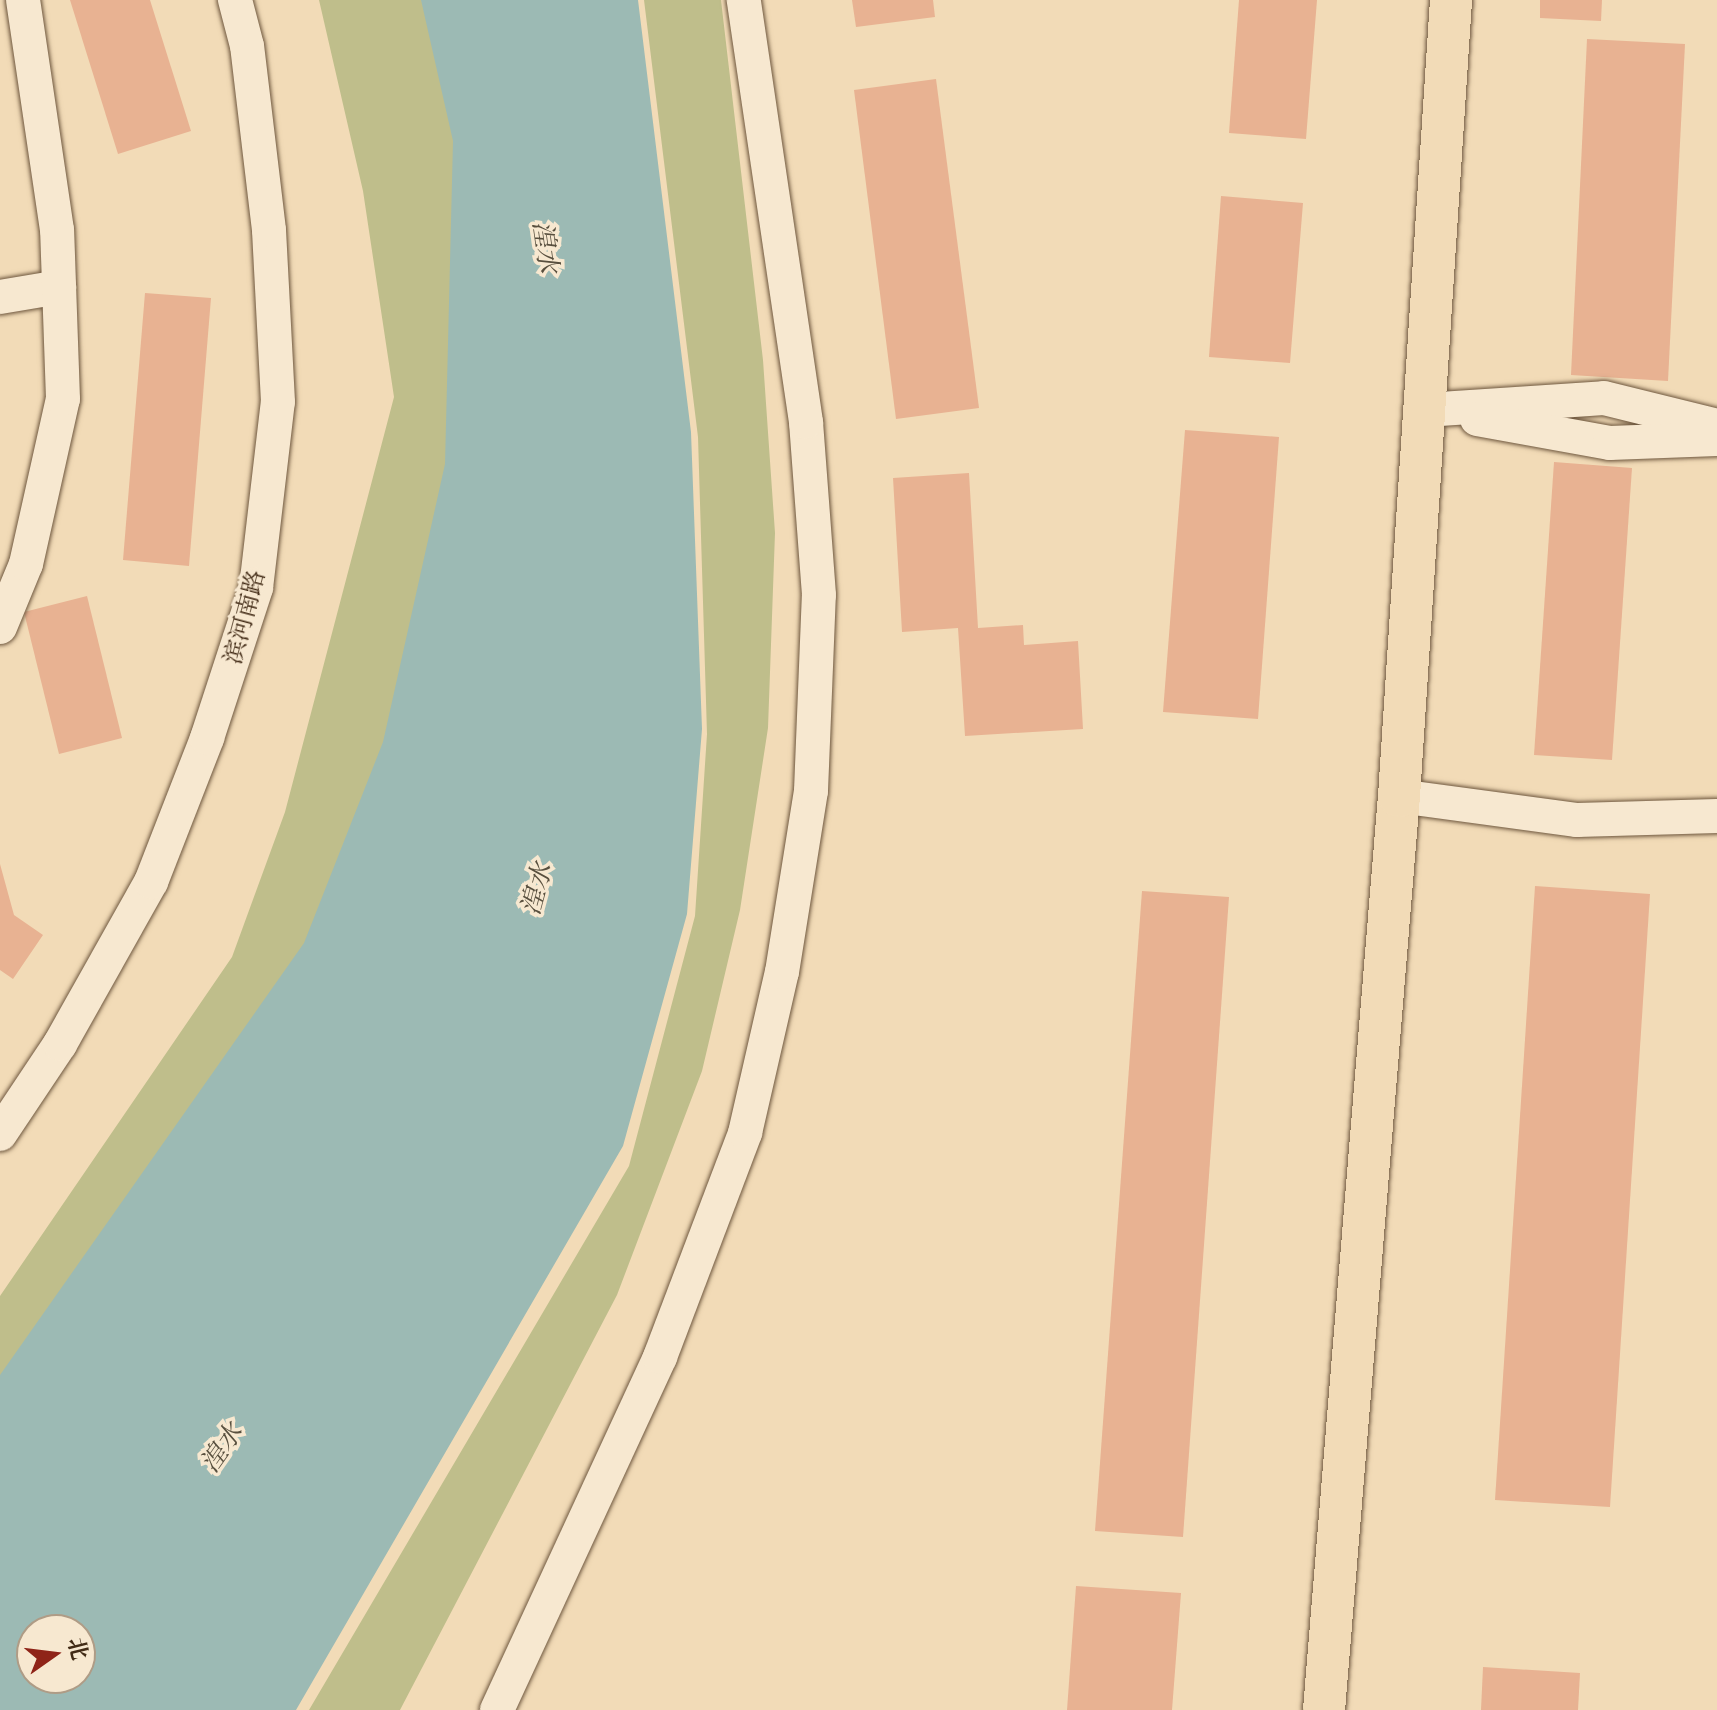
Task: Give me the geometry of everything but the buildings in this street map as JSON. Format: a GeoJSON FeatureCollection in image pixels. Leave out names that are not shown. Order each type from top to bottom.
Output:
{"type":"FeatureCollection","features":[{"type":"Feature","properties":{"kind":"main road"},"geometry":{"type":"LineString","coordinates":[[1324,1710],[1399,796],[1451,0]]}},
{"type":"Feature","properties":{"kind":"street"},"geometry":{"type":"LineString","coordinates":[[0,627],[26,564],[63,399],[57,230],[23,0]]}},
{"type":"Feature","properties":{"kind":"street","name":"滨河南路"},"geometry":{"type":"LineString","coordinates":[[0,1134],[60,1044],[151,882],[207,738],[256,588],[278,402],[269,230],[247,46],[235,0]]}},
{"type":"Feature","properties":{"kind":"street"},"geometry":{"type":"LineString","coordinates":[[497,1710],[660,1357],[745,1133],[782,972],[811,791],[819,595],[806,422],[744,0]]}},
{"type":"Feature","properties":{"kind":"street"},"geometry":{"type":"LineString","coordinates":[[0,297],[59,287]]}},
{"type":"Feature","properties":{"kind":"street"},"geometry":{"type":"LineString","coordinates":[[1425,410],[1604,398],[1717,426]]}},
{"type":"Feature","properties":{"kind":"street"},"geometry":{"type":"LineString","coordinates":[[1425,410],[1610,443],[1717,439]]}},
{"type":"Feature","properties":{"kind":"street"},"geometry":{"type":"LineString","coordinates":[[1399,796],[1577,820],[1717,816]]}},
{"type":"Feature","properties":{"kind":"shaded area"},"geometry":{"type":"Polygon","coordinates":[[[319,0],[438,0],[460,80],[463,464],[401,741],[321,942],[0,1399],[0,1296],[232,957],[285,812],[394,397],[363,191],[319,0]]]}},
{"type":"Feature","properties":{"kind":"shaded area"},"geometry":{"type":"Polygon","coordinates":[[[644,0],[721,0],[763,360],[775,533],[768,728],[740,910],[702,1071],[617,1295],[400,1710],[309,1710],[629,1166],[695,916],[707,734],[698,437],[644,0]]]}},
{"type":"Feature","properties":{"kind":"water","name":"湟水"},"geometry":{"type":"Polygon","coordinates":[[[421,0],[638,0],[691,432],[702,729],[687,914],[623,1146],[296,1710],[0,1710],[0,1375],[304,943],[383,742],[445,464],[453,141],[421,0]]]}}]}
